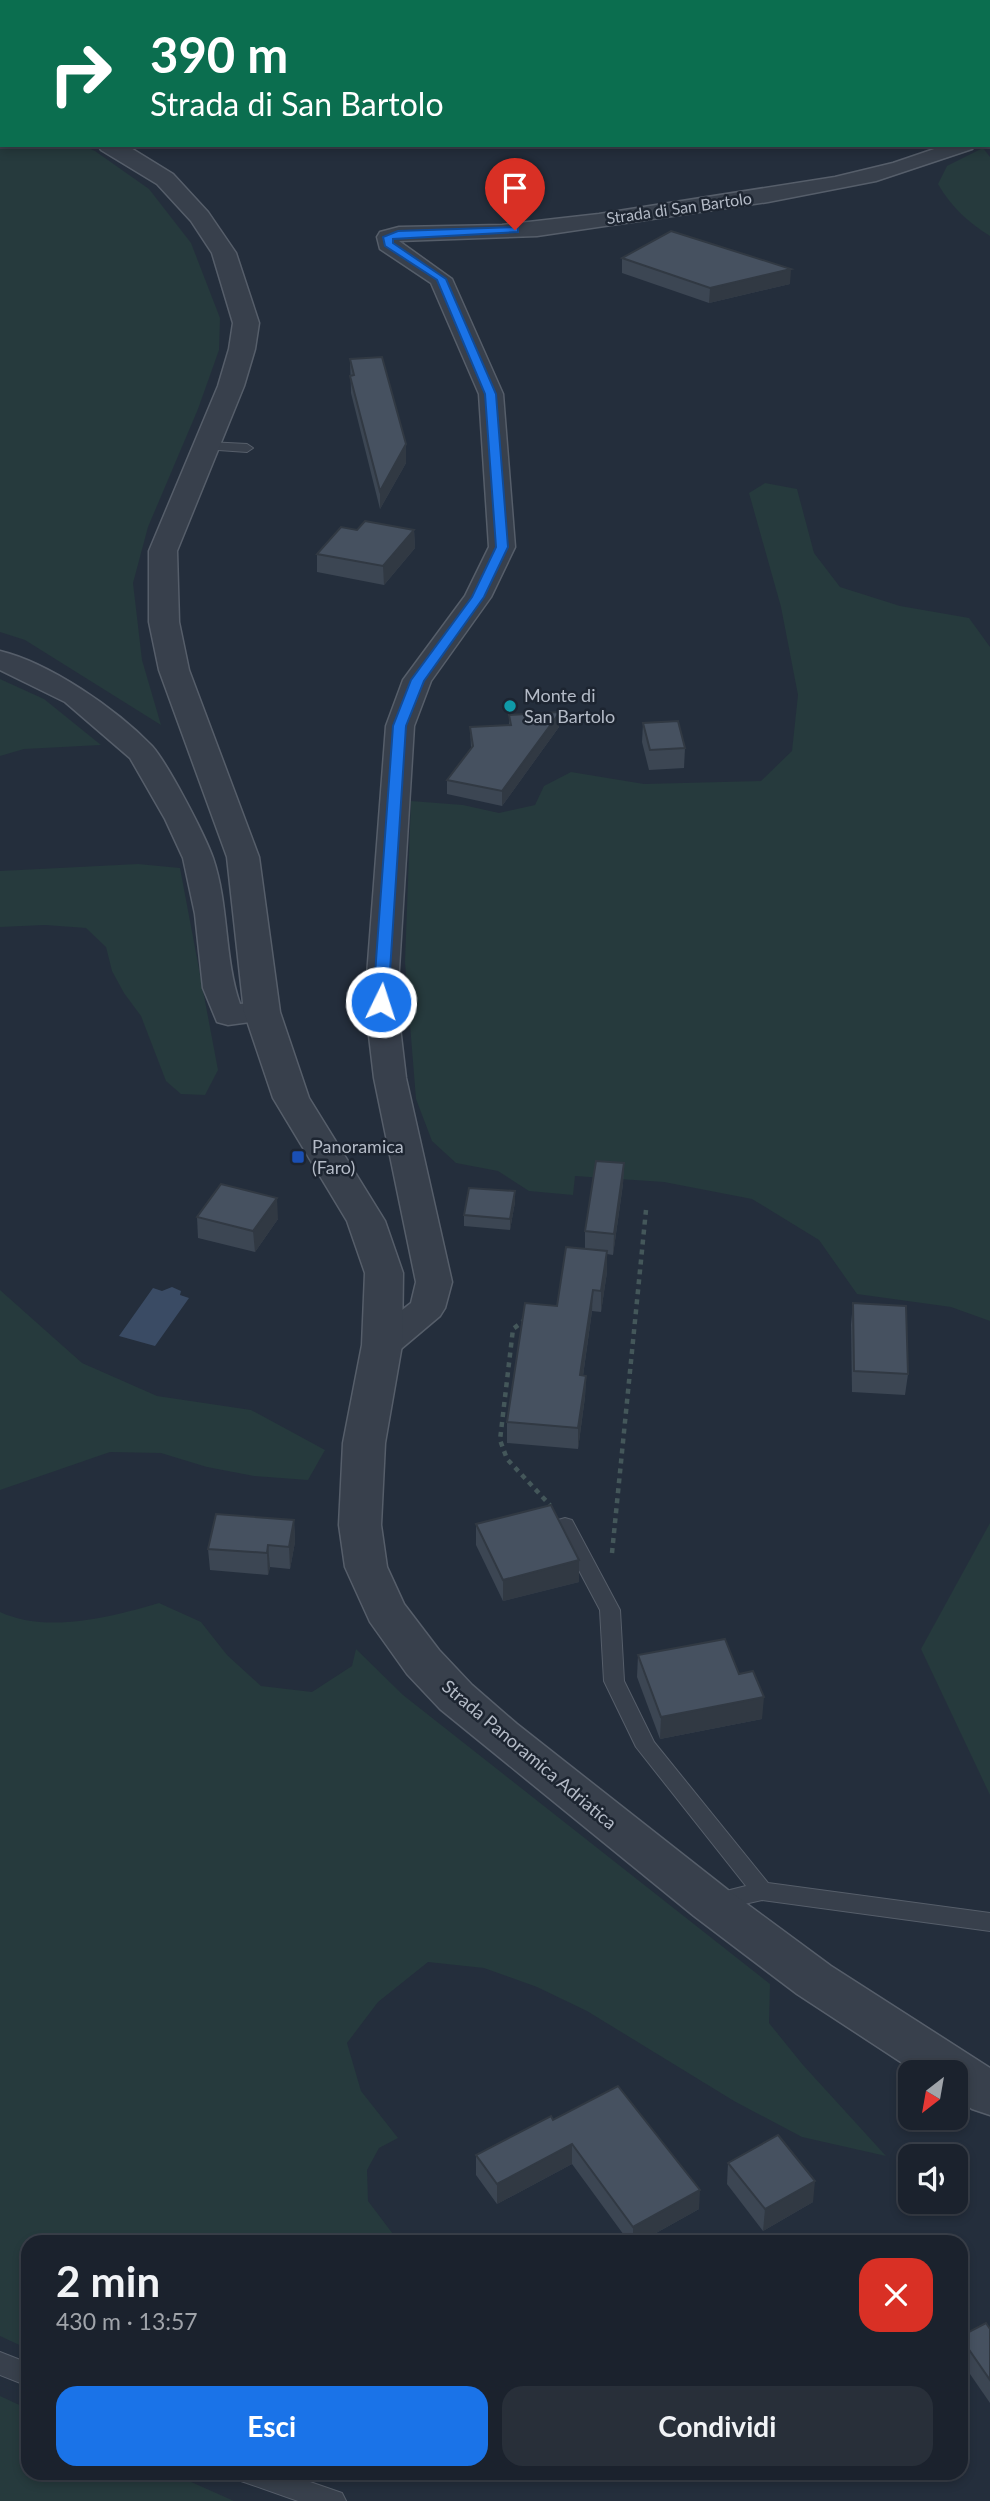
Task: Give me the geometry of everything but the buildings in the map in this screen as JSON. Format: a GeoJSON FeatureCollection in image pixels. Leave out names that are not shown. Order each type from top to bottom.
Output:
{"type":"FeatureCollection","features":[{"type":"Feature","properties":{"kind":"street","name":"Strada Panoramica Adriatica"},"geometry":{"type":"LineString","coordinates":[[112,147],[165,179],[200,217],[224,253],[246,323],[242,349],[208,446],[163,551],[164,622],[174,670],[243,857],[262,1012],[291,1098],[366,1221],[384,1273],[382,1345],[365,1443],[360,1525],[366,1567],[384,1611],[423,1662],[456,1697],[711,1903],[814,1980],[990,2094]]}},
{"type":"Feature","properties":{"kind":"street","name":"Strada di San Bartolo"},"geometry":{"type":"LineString","coordinates":[[382,1345],[427,1308],[434,1282],[390,1077],[381,1002],[400,726],[417,680],[478,597],[502,547],[491,394],[441,279],[388,244],[388,237],[398,234],[537,229],[861,180],[933,159],[960,147]]}},
{"type":"Feature","properties":{"kind":"street"},"geometry":{"type":"LineString","coordinates":[[0,659],[75,696],[142,753],[180,819],[198,858],[210,914],[219,988],[228,1015],[262,1012]]}},
{"type":"Feature","properties":{"kind":"lane"},"geometry":{"type":"LineString","coordinates":[[208,446],[247,448]]}},
{"type":"Feature","properties":{"kind":"lane"},"geometry":{"type":"LineString","coordinates":[[565,1525],[610,1610],[614,1681],[646,1747],[762,1891]]}},
{"type":"Feature","properties":{"kind":"lane"},"geometry":{"type":"LineString","coordinates":[[711,1903],[762,1891],[990,1922]]}},
{"type":"Feature","properties":{"kind":"lane"},"geometry":{"type":"LineString","coordinates":[[0,2363],[21,2372]]}},
{"type":"Feature","properties":{"kind":"lane"},"geometry":{"type":"LineString","coordinates":[[271,2480],[333,2501]]}},
{"type":"Feature","properties":{"kind":"path"},"geometry":{"type":"LineString","coordinates":[[610,1610],[612,1535],[646,1210]]}},
{"type":"Feature","properties":{"kind":"path"},"geometry":{"type":"LineString","coordinates":[[536,1316],[519,1322],[513,1329],[500,1440],[507,1459],[565,1525]]}},
{"type":"Feature","properties":{"kind":"green space"},"geometry":{"type":"Polygon","coordinates":[[[0,147],[86,147],[149,189],[191,243],[220,318],[219,350],[198,409],[148,527],[133,583],[142,660],[161,725],[25,640],[0,632],[0,147]]]}},
{"type":"Feature","properties":{"kind":"green space"},"geometry":{"type":"Polygon","coordinates":[[[983,148],[990,157],[990,236],[961,213],[938,184],[947,166],[983,148]]]}},
{"type":"Feature","properties":{"kind":"green space"},"geometry":{"type":"Polygon","coordinates":[[[765,483],[797,489],[814,553],[840,587],[900,606],[969,618],[990,647],[990,1321],[951,1307],[857,1294],[819,1240],[752,1199],[664,1182],[575,1176],[573,1195],[529,1191],[498,1171],[456,1163],[432,1141],[416,1099],[405,962],[411,801],[463,805],[499,813],[535,805],[544,786],[571,772],[644,784],[761,781],[792,751],[798,695],[781,607],[749,493],[765,483]]]}},
{"type":"Feature","properties":{"kind":"green space"},"geometry":{"type":"Polygon","coordinates":[[[0,679],[44,699],[101,745],[24,749],[0,756],[0,679]]]}},
{"type":"Feature","properties":{"kind":"green space"},"geometry":{"type":"Polygon","coordinates":[[[138,864],[180,868],[218,1070],[205,1095],[181,1094],[166,1081],[141,1016],[112,971],[106,947],[86,928],[45,925],[0,927],[0,871],[138,864]]]}},
{"type":"Feature","properties":{"kind":"green space"},"geometry":{"type":"Polygon","coordinates":[[[0,1290],[82,1363],[157,1396],[251,1410],[325,1450],[308,1480],[254,1476],[207,1467],[161,1453],[110,1452],[0,1490],[0,1290]]]}},
{"type":"Feature","properties":{"kind":"green space"},"geometry":{"type":"Polygon","coordinates":[[[990,1523],[990,1795],[921,1649],[990,1523]]]}},
{"type":"Feature","properties":{"kind":"green space"},"geometry":{"type":"Polygon","coordinates":[[[159,1603],[201,1622],[227,1655],[261,1686],[312,1692],[352,1666],[356,1649],[403,1695],[770,1984],[769,2023],[803,2065],[886,2156],[802,2137],[734,2101],[587,2011],[537,1987],[484,1968],[428,1962],[378,2002],[347,2043],[361,2091],[398,2138],[379,2148],[367,2170],[368,2201],[394,2235],[21,2235],[21,2346],[0,2336],[0,1612],[19,1619],[59,1623],[121,1613],[159,1603]]]}},
{"type":"Feature","properties":{"kind":"green space"},"geometry":{"type":"Polygon","coordinates":[[[0,2396],[21,2406],[21,2480],[187,2480],[234,2501],[0,2501],[0,2396]]]}},
{"type":"Feature","properties":{"kind":"water"},"geometry":{"type":"Polygon","coordinates":[[[172,1287],[181,1291],[180,1295],[189,1298],[155,1346],[119,1336],[153,1288],[162,1291],[172,1287]]]}},
{"type":"Feature","properties":{"kind":"place","name":"Monte di San Bartolo"},"geometry":{"type":"Point","coordinates":[510,706]}},
{"type":"Feature","properties":{"kind":"place","name":"Panoramica (Faro)"},"geometry":{"type":"Point","coordinates":[298,1157]}},
{"type":"Feature","properties":{"kind":"route"},"geometry":{"type":"LineString","coordinates":[[381,1002],[391,822],[400,726],[417,680],[478,597],[502,547],[491,394],[441,279],[388,244],[388,237],[398,234],[515,230]]}}]}
